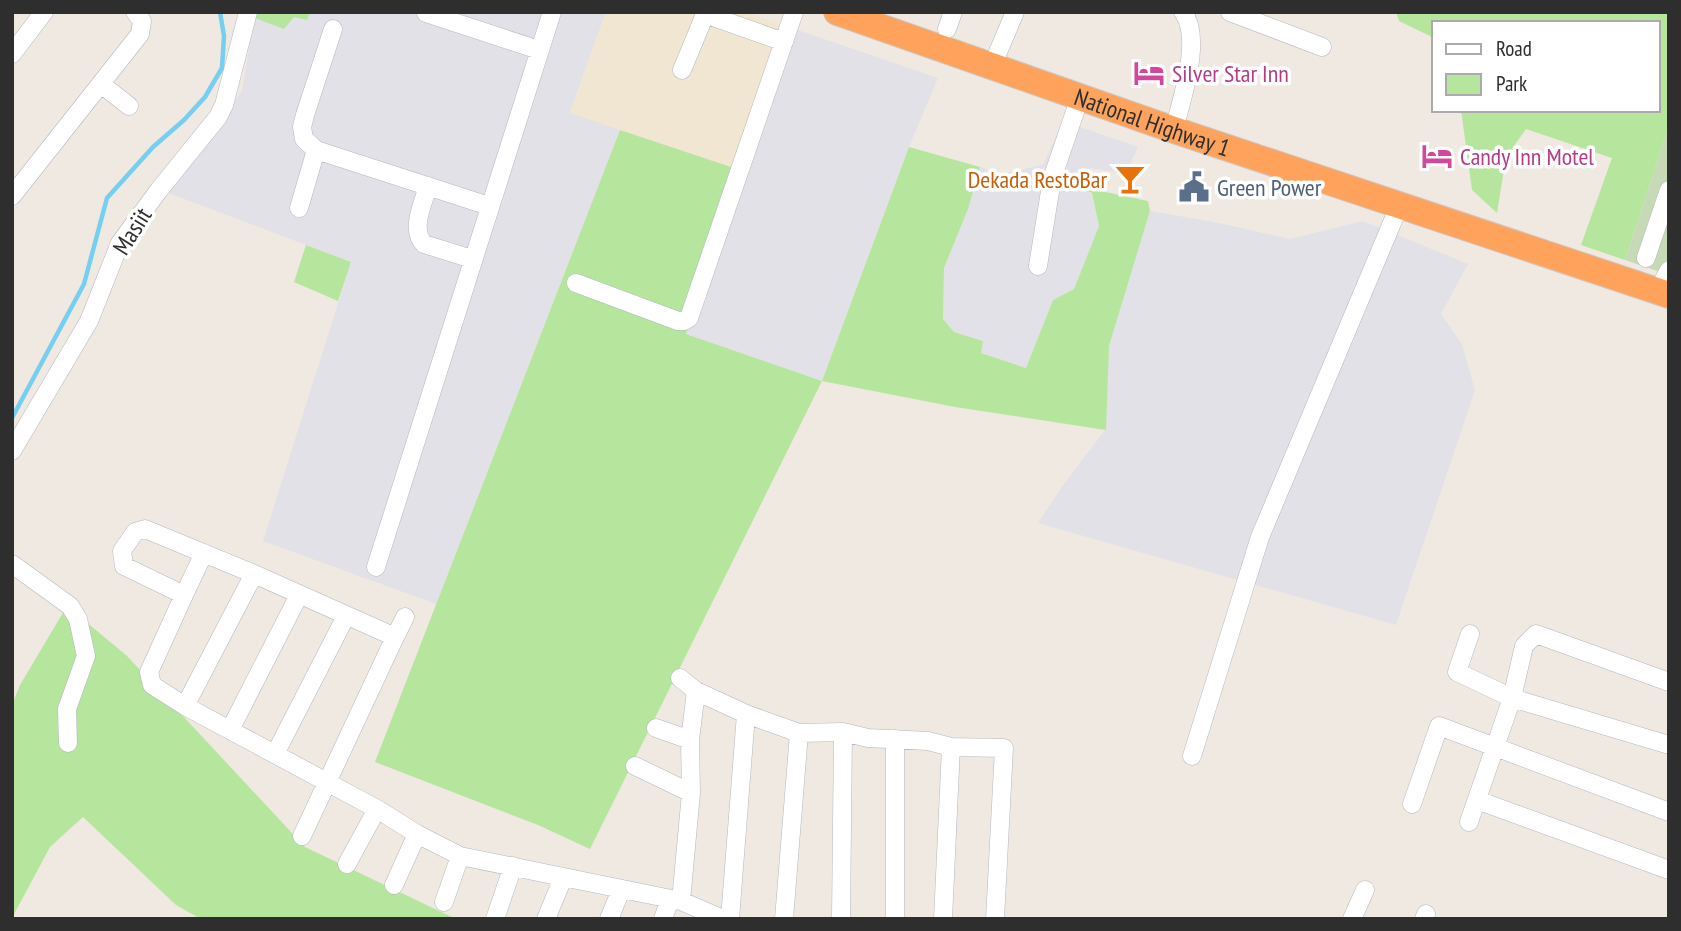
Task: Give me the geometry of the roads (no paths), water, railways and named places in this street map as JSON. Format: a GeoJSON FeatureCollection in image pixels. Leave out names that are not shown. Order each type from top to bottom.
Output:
{"type":"FeatureCollection","features":[{"type":"Feature","properties":{"kind":"highway","name":"National Highway 1"},"geometry":{"type":"LineString","coordinates":[[837,12],[1174,130],[1665,286]]}},
{"type":"Feature","properties":{"kind":"street"},"geometry":{"type":"LineString","coordinates":[[12,54],[44,12]]}},
{"type":"Feature","properties":{"kind":"street"},"geometry":{"type":"LineString","coordinates":[[12,196],[140,34],[142,21],[135,12]]}},
{"type":"Feature","properties":{"kind":"street","name":"Masiit"},"geometry":{"type":"LineString","coordinates":[[12,451],[89,321],[120,243],[218,117],[248,12]]}},
{"type":"Feature","properties":{"kind":"street"},"geometry":{"type":"LineString","coordinates":[[376,567],[552,12]]}},
{"type":"Feature","properties":{"kind":"street"},"geometry":{"type":"LineString","coordinates":[[576,283],[678,321],[689,318],[794,12]]}},
{"type":"Feature","properties":{"kind":"street"},"geometry":{"type":"LineString","coordinates":[[992,66],[1015,12]]}},
{"type":"Feature","properties":{"kind":"street"},"geometry":{"type":"LineString","coordinates":[[1230,12],[1322,47]]}},
{"type":"Feature","properties":{"kind":"street"},"geometry":{"type":"LineString","coordinates":[[426,13],[539,50]]}},
{"type":"Feature","properties":{"kind":"street"},"geometry":{"type":"LineString","coordinates":[[682,70],[705,13],[784,42]]}},
{"type":"Feature","properties":{"kind":"street"},"geometry":{"type":"LineString","coordinates":[[1174,130],[1189,67],[1191,46],[1187,13]]}},
{"type":"Feature","properties":{"kind":"street"},"geometry":{"type":"LineString","coordinates":[[333,29],[302,127],[303,139],[316,150],[489,206]]}},
{"type":"Feature","properties":{"kind":"street"},"geometry":{"type":"LineString","coordinates":[[101,84],[129,106]]}},
{"type":"Feature","properties":{"kind":"street"},"geometry":{"type":"LineString","coordinates":[[1038,266],[1052,179],[1080,97]]}},
{"type":"Feature","properties":{"kind":"street"},"geometry":{"type":"LineString","coordinates":[[299,208],[316,150]]}},
{"type":"Feature","properties":{"kind":"street"},"geometry":{"type":"LineString","coordinates":[[428,186],[416,229],[418,238],[424,244],[472,259]]}},
{"type":"Feature","properties":{"kind":"street"},"geometry":{"type":"LineString","coordinates":[[1646,258],[1669,190]]}},
{"type":"Feature","properties":{"kind":"street"},"geometry":{"type":"LineString","coordinates":[[1192,756],[1260,537],[1400,204]]}},
{"type":"Feature","properties":{"kind":"street"},"geometry":{"type":"LineString","coordinates":[[184,595],[124,566],[122,551],[135,532],[145,529],[395,637]]}},
{"type":"Feature","properties":{"kind":"street"},"geometry":{"type":"LineString","coordinates":[[204,553],[149,671],[152,685],[185,706],[327,781],[460,856],[675,900],[723,919]]}},
{"type":"Feature","properties":{"kind":"street"},"geometry":{"type":"LineString","coordinates":[[12,564],[70,606],[78,619],[86,656],[67,709],[68,743]]}},
{"type":"Feature","properties":{"kind":"street"},"geometry":{"type":"LineString","coordinates":[[185,706],[254,574]]}},
{"type":"Feature","properties":{"kind":"street"},"geometry":{"type":"LineString","coordinates":[[230,730],[299,595]]}},
{"type":"Feature","properties":{"kind":"street"},"geometry":{"type":"LineString","coordinates":[[275,754],[346,616]]}},
{"type":"Feature","properties":{"kind":"street"},"geometry":{"type":"LineString","coordinates":[[302,836],[405,617]]}},
{"type":"Feature","properties":{"kind":"street"},"geometry":{"type":"LineString","coordinates":[[1470,634],[1457,672],[1512,698],[1669,745]]}},
{"type":"Feature","properties":{"kind":"street"},"geometry":{"type":"LineString","coordinates":[[1469,822],[1512,698],[1524,646],[1536,634],[1669,681]]}},
{"type":"Feature","properties":{"kind":"street"},"geometry":{"type":"LineString","coordinates":[[680,678],[696,691],[746,714],[799,733],[843,732],[868,738],[928,741],[951,747],[1004,748],[995,919]]}},
{"type":"Feature","properties":{"kind":"street"},"geometry":{"type":"LineString","coordinates":[[663,919],[675,900],[691,793],[690,740],[696,691]]}},
{"type":"Feature","properties":{"kind":"street"},"geometry":{"type":"LineString","coordinates":[[730,919],[746,714]]}},
{"type":"Feature","properties":{"kind":"street"},"geometry":{"type":"LineString","coordinates":[[1412,803],[1438,726],[1669,812]]}},
{"type":"Feature","properties":{"kind":"street"},"geometry":{"type":"LineString","coordinates":[[656,728],[690,740]]}},
{"type":"Feature","properties":{"kind":"street"},"geometry":{"type":"LineString","coordinates":[[841,919],[843,732]]}},
{"type":"Feature","properties":{"kind":"street"},"geometry":{"type":"LineString","coordinates":[[785,919],[799,733]]}},
{"type":"Feature","properties":{"kind":"street"},"geometry":{"type":"LineString","coordinates":[[895,739],[895,919]]}},
{"type":"Feature","properties":{"kind":"street"},"geometry":{"type":"LineString","coordinates":[[943,919],[951,747]]}},
{"type":"Feature","properties":{"kind":"street"},"geometry":{"type":"LineString","coordinates":[[635,766],[691,793]]}},
{"type":"Feature","properties":{"kind":"street"},"geometry":{"type":"LineString","coordinates":[[1477,800],[1669,870]]}},
{"type":"Feature","properties":{"kind":"street"},"geometry":{"type":"LineString","coordinates":[[347,864],[377,809]]}},
{"type":"Feature","properties":{"kind":"street"},"geometry":{"type":"LineString","coordinates":[[394,885],[417,834]]}},
{"type":"Feature","properties":{"kind":"street"},"geometry":{"type":"LineString","coordinates":[[444,902],[460,856]]}},
{"type":"Feature","properties":{"kind":"street"},"geometry":{"type":"LineString","coordinates":[[495,919],[513,866]]}},
{"type":"Feature","properties":{"kind":"street"},"geometry":{"type":"LineString","coordinates":[[546,919],[563,878]]}},
{"type":"Feature","properties":{"kind":"street"},"geometry":{"type":"LineString","coordinates":[[609,919],[621,890]]}},
{"type":"Feature","properties":{"kind":"street"},"geometry":{"type":"LineString","coordinates":[[1352,919],[1365,890]]}},
{"type":"Feature","properties":{"kind":"waterway"},"geometry":{"type":"LineString","coordinates":[[12,418],[84,284],[107,198],[153,147],[205,97],[222,68],[224,36],[220,12]]}},
{"type":"Feature","properties":{"kind":"place","name":"Silver Star Inn"},"geometry":{"type":"Point","coordinates":[1149,73]}},
{"type":"Feature","properties":{"kind":"place","name":"Candy Inn Motel"},"geometry":{"type":"Point","coordinates":[1437,156]}},
{"type":"Feature","properties":{"kind":"place","name":"Dekada RestoBar"},"geometry":{"type":"Point","coordinates":[1130,179]}},
{"type":"Feature","properties":{"kind":"place","name":"Green Power"},"geometry":{"type":"Point","coordinates":[1194,187]}}]}
